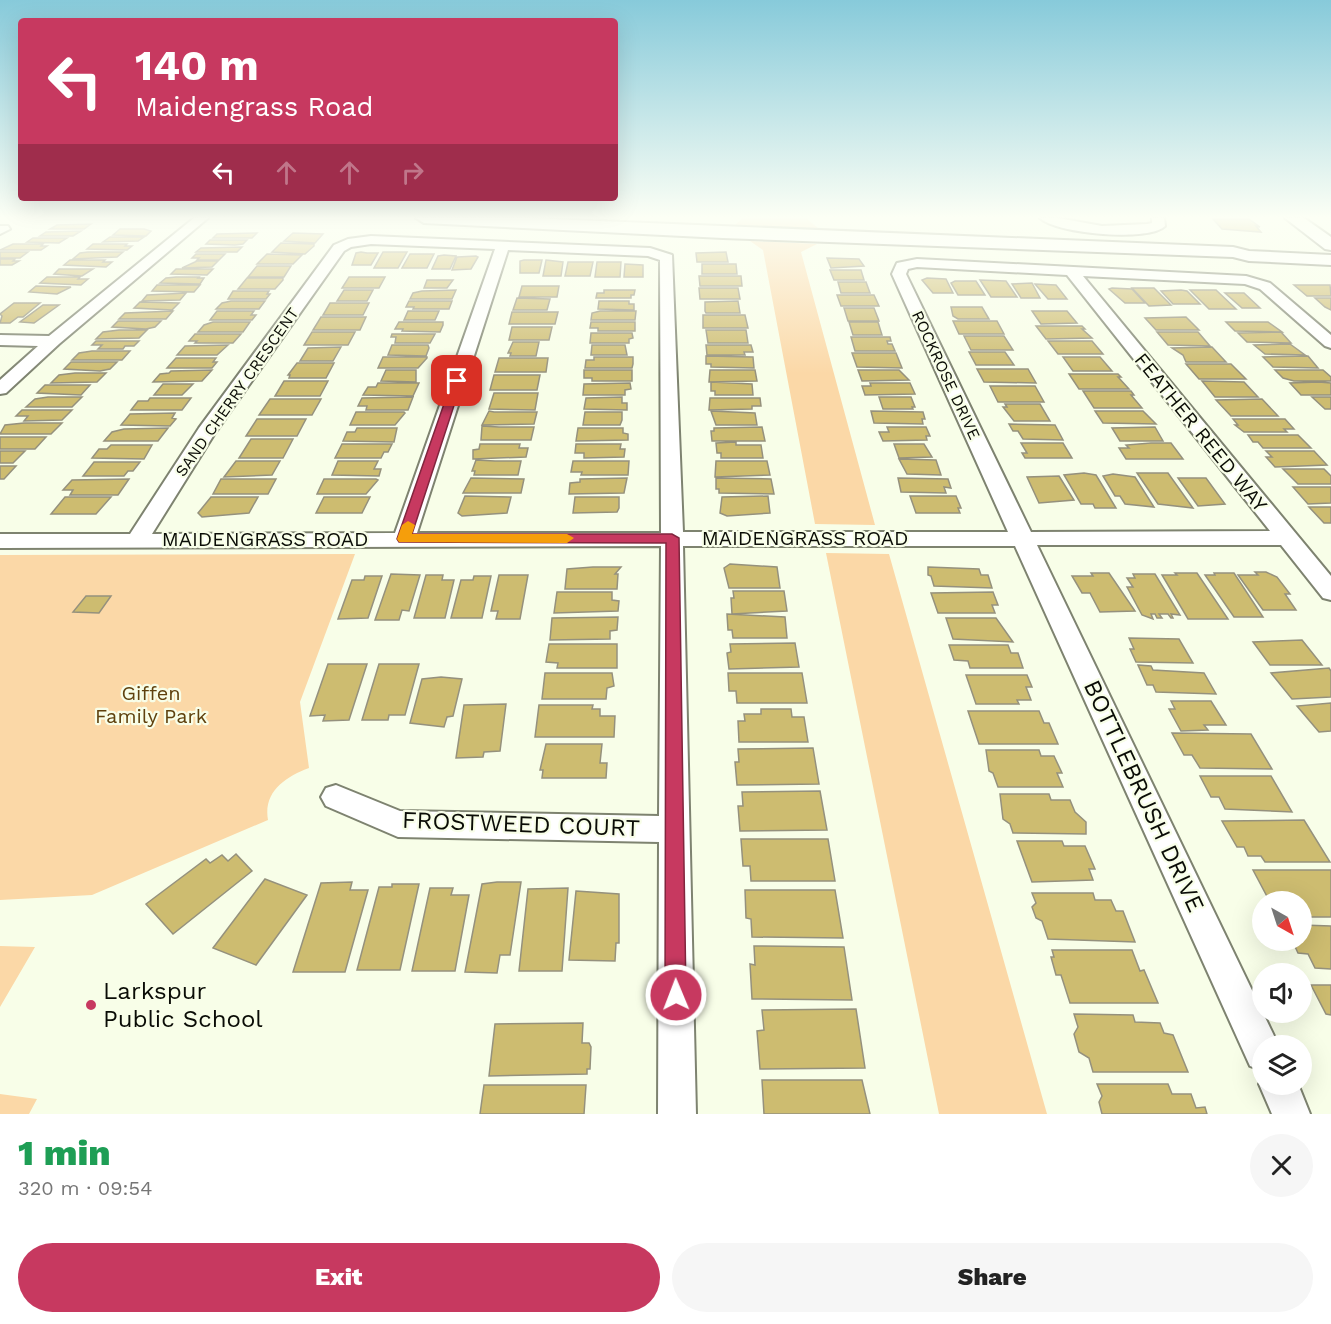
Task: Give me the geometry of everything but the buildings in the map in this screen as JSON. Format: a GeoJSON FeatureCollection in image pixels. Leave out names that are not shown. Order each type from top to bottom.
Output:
{"type":"FeatureCollection","features":[{"type":"Feature","properties":{"kind":"street"},"geometry":{"type":"LineString","coordinates":[[0,389],[53,341],[139,270]]}},
{"type":"Feature","properties":{"kind":"street","name":"SAND CHERRY CRESCENT"},"geometry":{"type":"LineString","coordinates":[[138,539],[206,432],[323,270]]}},
{"type":"Feature","properties":{"kind":"street"},"geometry":{"type":"LineString","coordinates":[[404,539],[495,270]]}},
{"type":"Feature","properties":{"kind":"street","name":"SAND CHERRY CRESCENT"},"geometry":{"type":"LineString","coordinates":[[667,270],[672,538]]}},
{"type":"Feature","properties":{"kind":"street","name":"ROCKROSE DRIVE"},"geometry":{"type":"LineString","coordinates":[[900,270],[899,273],[1025,539]]}},
{"type":"Feature","properties":{"kind":"street","name":"ROCKROSE DRIVE"},"geometry":{"type":"LineString","coordinates":[[1037,270],[1072,272]]}},
{"type":"Feature","properties":{"kind":"street"},"geometry":{"type":"LineString","coordinates":[[1072,272],[1255,282],[1273,292],[1331,343]]}},
{"type":"Feature","properties":{"kind":"street","name":"FEATHER REED WAY"},"geometry":{"type":"LineString","coordinates":[[1072,272],[1331,592]]}},
{"type":"Feature","properties":{"kind":"street"},"geometry":{"type":"LineString","coordinates":[[0,340],[53,341]]}},
{"type":"Feature","properties":{"kind":"street"},"geometry":{"type":"LineString","coordinates":[[672,538],[677,1114]]}},
{"type":"Feature","properties":{"kind":"street","name":"MAIDENGRASS ROAD"},"geometry":{"type":"LineString","coordinates":[[0,541],[1286,538]]}},
{"type":"Feature","properties":{"kind":"street","name":"BOTTLEBRUSH DRIVE"},"geometry":{"type":"LineString","coordinates":[[1025,539],[1255,1035]]}},
{"type":"Feature","properties":{"kind":"street","name":"FROSTWEED COURT"},"geometry":{"type":"LineString","coordinates":[[336,797],[398,824],[674,829]]}},
{"type":"Feature","properties":{"kind":"street"},"geometry":{"type":"LineString","coordinates":[[1283,1095],[1291,1114]]}},
{"type":"Feature","properties":{"kind":"green space"},"geometry":{"type":"Polygon","coordinates":[[[767,270],[806,270],[875,525],[815,524],[767,270]]]}},
{"type":"Feature","properties":{"kind":"green space"},"geometry":{"type":"Polygon","coordinates":[[[826,553],[889,554],[1047,1114],[939,1114],[826,553]]]}},
{"type":"Feature","properties":{"kind":"green space","name":"Giffen Family Park"},"geometry":{"type":"Polygon","coordinates":[[[355,554],[300,702],[309,768],[284,781],[272,794],[267,810],[268,820],[92,895],[0,900],[0,555],[355,554]]]}},
{"type":"Feature","properties":{"kind":"green space"},"geometry":{"type":"Polygon","coordinates":[[[0,946],[35,947],[0,1007],[0,946]]]}},
{"type":"Feature","properties":{"kind":"green space"},"geometry":{"type":"Polygon","coordinates":[[[0,1094],[37,1099],[29,1114],[0,1114],[0,1094]]]}},
{"type":"Feature","properties":{"kind":"slow traffic"},"geometry":{"type":"LineString","coordinates":[[408,525],[404,539],[567,538]]}},
{"type":"Feature","properties":{"kind":"place","name":"Larkspur Public School"},"geometry":{"type":"Point","coordinates":[91,1005]}},
{"type":"Feature","properties":{"kind":"route"},"geometry":{"type":"LineString","coordinates":[[457,381],[404,539],[672,538],[676,995]]}}]}
